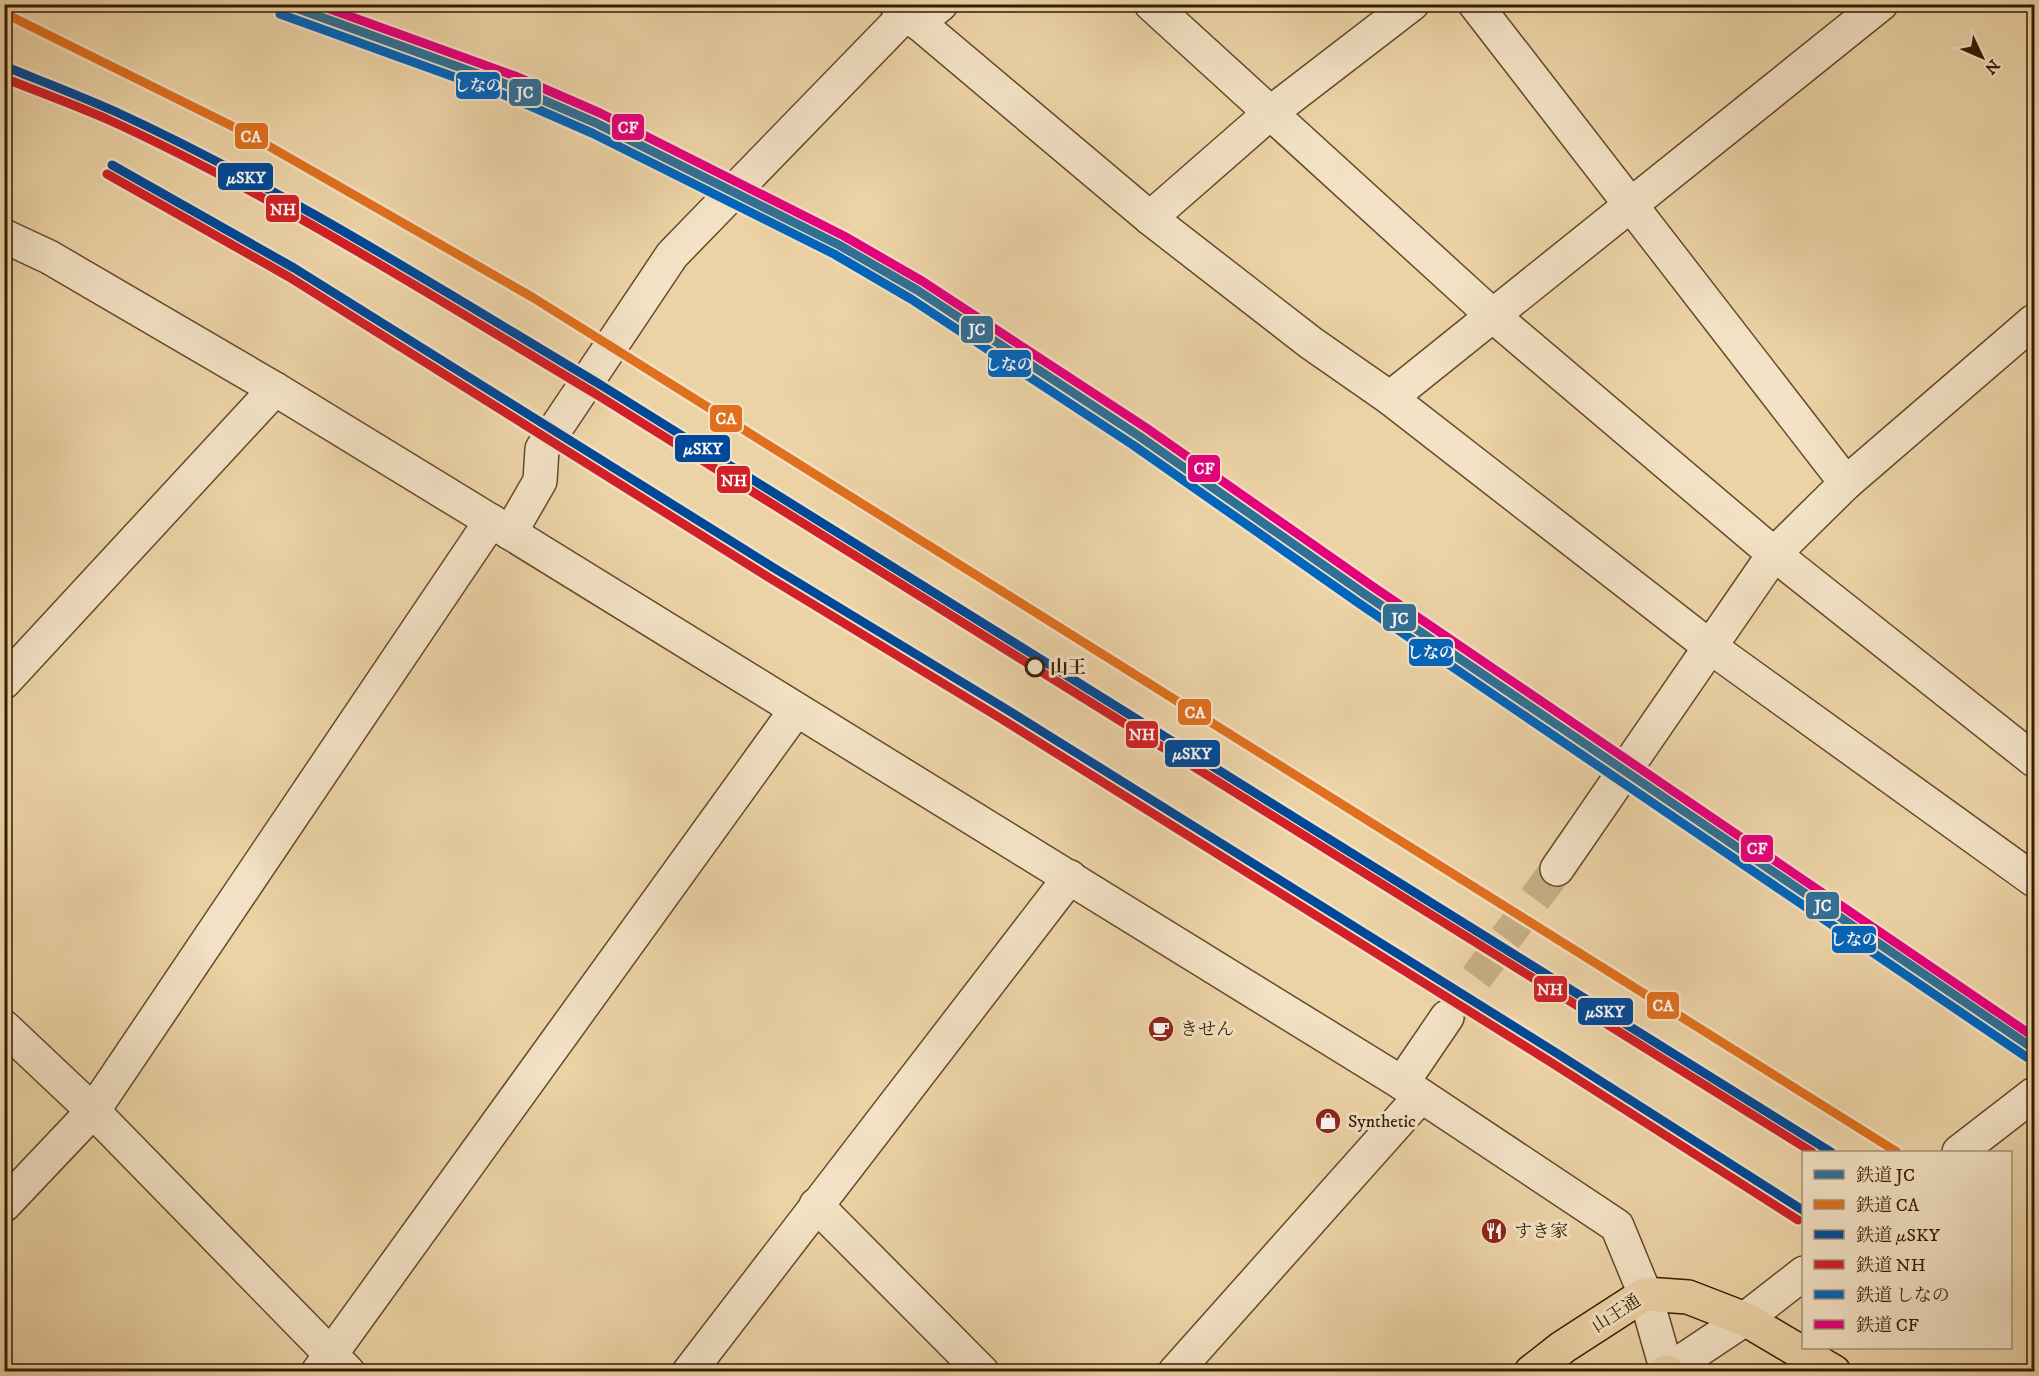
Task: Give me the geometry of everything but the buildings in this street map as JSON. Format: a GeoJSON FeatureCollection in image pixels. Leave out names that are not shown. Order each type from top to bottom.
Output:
{"type":"FeatureCollection","features":[{"type":"Feature","properties":{"kind":"main road","name":"山王通"},"geometry":{"type":"LineString","coordinates":[[1531,1371],[1563,1347],[1645,1294],[1688,1297],[1745,1319],[1834,1371]]}},
{"type":"Feature","properties":{"kind":"street"},"geometry":{"type":"LineString","coordinates":[[1151,4],[1492,315],[1774,554],[2034,760]]}},
{"type":"Feature","properties":{"kind":"street"},"geometry":{"type":"LineString","coordinates":[[1150,218],[1269,114],[1412,4]]}},
{"type":"Feature","properties":{"kind":"street"},"geometry":{"type":"LineString","coordinates":[[1475,4],[1846,483]]}},
{"type":"Feature","properties":{"kind":"street"},"geometry":{"type":"LineString","coordinates":[[1390,398],[1881,4]]}},
{"type":"Feature","properties":{"kind":"street"},"geometry":{"type":"LineString","coordinates":[[4,1206],[93,1111],[501,527],[540,481],[542,448],[672,255],[915,11],[1150,218],[1311,343],[1390,398],[1709,646],[2034,880]]}},
{"type":"Feature","properties":{"kind":"street"},"geometry":{"type":"LineString","coordinates":[[4,236],[49,256],[275,389],[501,527],[1412,1090],[1617,1226],[1645,1294],[1667,1371],[1745,1319],[1802,1274]]}},
{"type":"Feature","properties":{"kind":"street"},"geometry":{"type":"LineString","coordinates":[[1557,869],[1774,554],[1846,483],[2034,321]]}},
{"type":"Feature","properties":{"kind":"street"},"geometry":{"type":"LineString","coordinates":[[6,679],[275,389]]}},
{"type":"Feature","properties":{"kind":"street"},"geometry":{"type":"LineString","coordinates":[[4,1027],[93,1111],[332,1366],[796,710]]}},
{"type":"Feature","properties":{"kind":"street"},"geometry":{"type":"LineString","coordinates":[[689,1371],[1070,877]]}},
{"type":"Feature","properties":{"kind":"street"},"geometry":{"type":"LineString","coordinates":[[1175,1371],[1412,1090],[1447,1017]]}},
{"type":"Feature","properties":{"kind":"street"},"geometry":{"type":"LineString","coordinates":[[1960,1151],[2034,1094]]}},
{"type":"Feature","properties":{"kind":"street"},"geometry":{"type":"LineString","coordinates":[[816,1205],[982,1371]]}},
{"type":"Feature","properties":{"kind":"tunnel"},"geometry":{"type":"LineString","coordinates":[[1447,1017],[1557,869]]}},
{"type":"Feature","properties":{"kind":"rail line","name":"JC"},"geometry":{"type":"LineString","coordinates":[[285,4],[511,86],[596,123],[839,245],[917,290],[1139,436],[1366,595],[2034,1049]]}},
{"type":"Feature","properties":{"kind":"rail line","name":"CF"},"geometry":{"type":"LineString","coordinates":[[316,4],[515,76],[600,113],[844,236],[922,281],[1145,427],[1372,586],[2034,1037]]}},
{"type":"Feature","properties":{"kind":"rail line","name":"CA"},"geometry":{"type":"LineString","coordinates":[[4,13],[246,133],[532,297],[1895,1151]]}},
{"type":"Feature","properties":{"kind":"rail line","name":"しなの"},"geometry":{"type":"LineString","coordinates":[[280,14],[507,96],[592,133],[834,254],[911,299],[1133,445],[1360,604],[2028,1058]]}},
{"type":"Feature","properties":{"kind":"rail line","name":"μSKY"},"geometry":{"type":"LineString","coordinates":[[4,66],[100,105],[177,141],[301,207],[423,278],[604,387],[1829,1151]]}},
{"type":"Feature","properties":{"kind":"rail line","name":"NH"},"geometry":{"type":"LineString","coordinates":[[4,78],[96,114],[172,150],[296,216],[418,287],[599,396],[1810,1151]]}},
{"type":"Feature","properties":{"kind":"rail line","name":"μSKY"},"geometry":{"type":"LineString","coordinates":[[112,165],[294,268],[774,568],[1006,709],[1558,1054],[1802,1210]]}},
{"type":"Feature","properties":{"kind":"rail line","name":"NH"},"geometry":{"type":"LineString","coordinates":[[107,174],[289,277],[768,577],[1000,718],[1552,1063],[1798,1220]]}},
{"type":"Feature","properties":{"kind":"place","name":"山王"},"geometry":{"type":"Point","coordinates":[1035,667]}},
{"type":"Feature","properties":{"kind":"place","name":"きせん"},"geometry":{"type":"Point","coordinates":[1161,1029]}},
{"type":"Feature","properties":{"kind":"place","name":"Synthetic"},"geometry":{"type":"Point","coordinates":[1328,1121]}},
{"type":"Feature","properties":{"kind":"place","name":"すき家"},"geometry":{"type":"Point","coordinates":[1494,1231]}}]}
